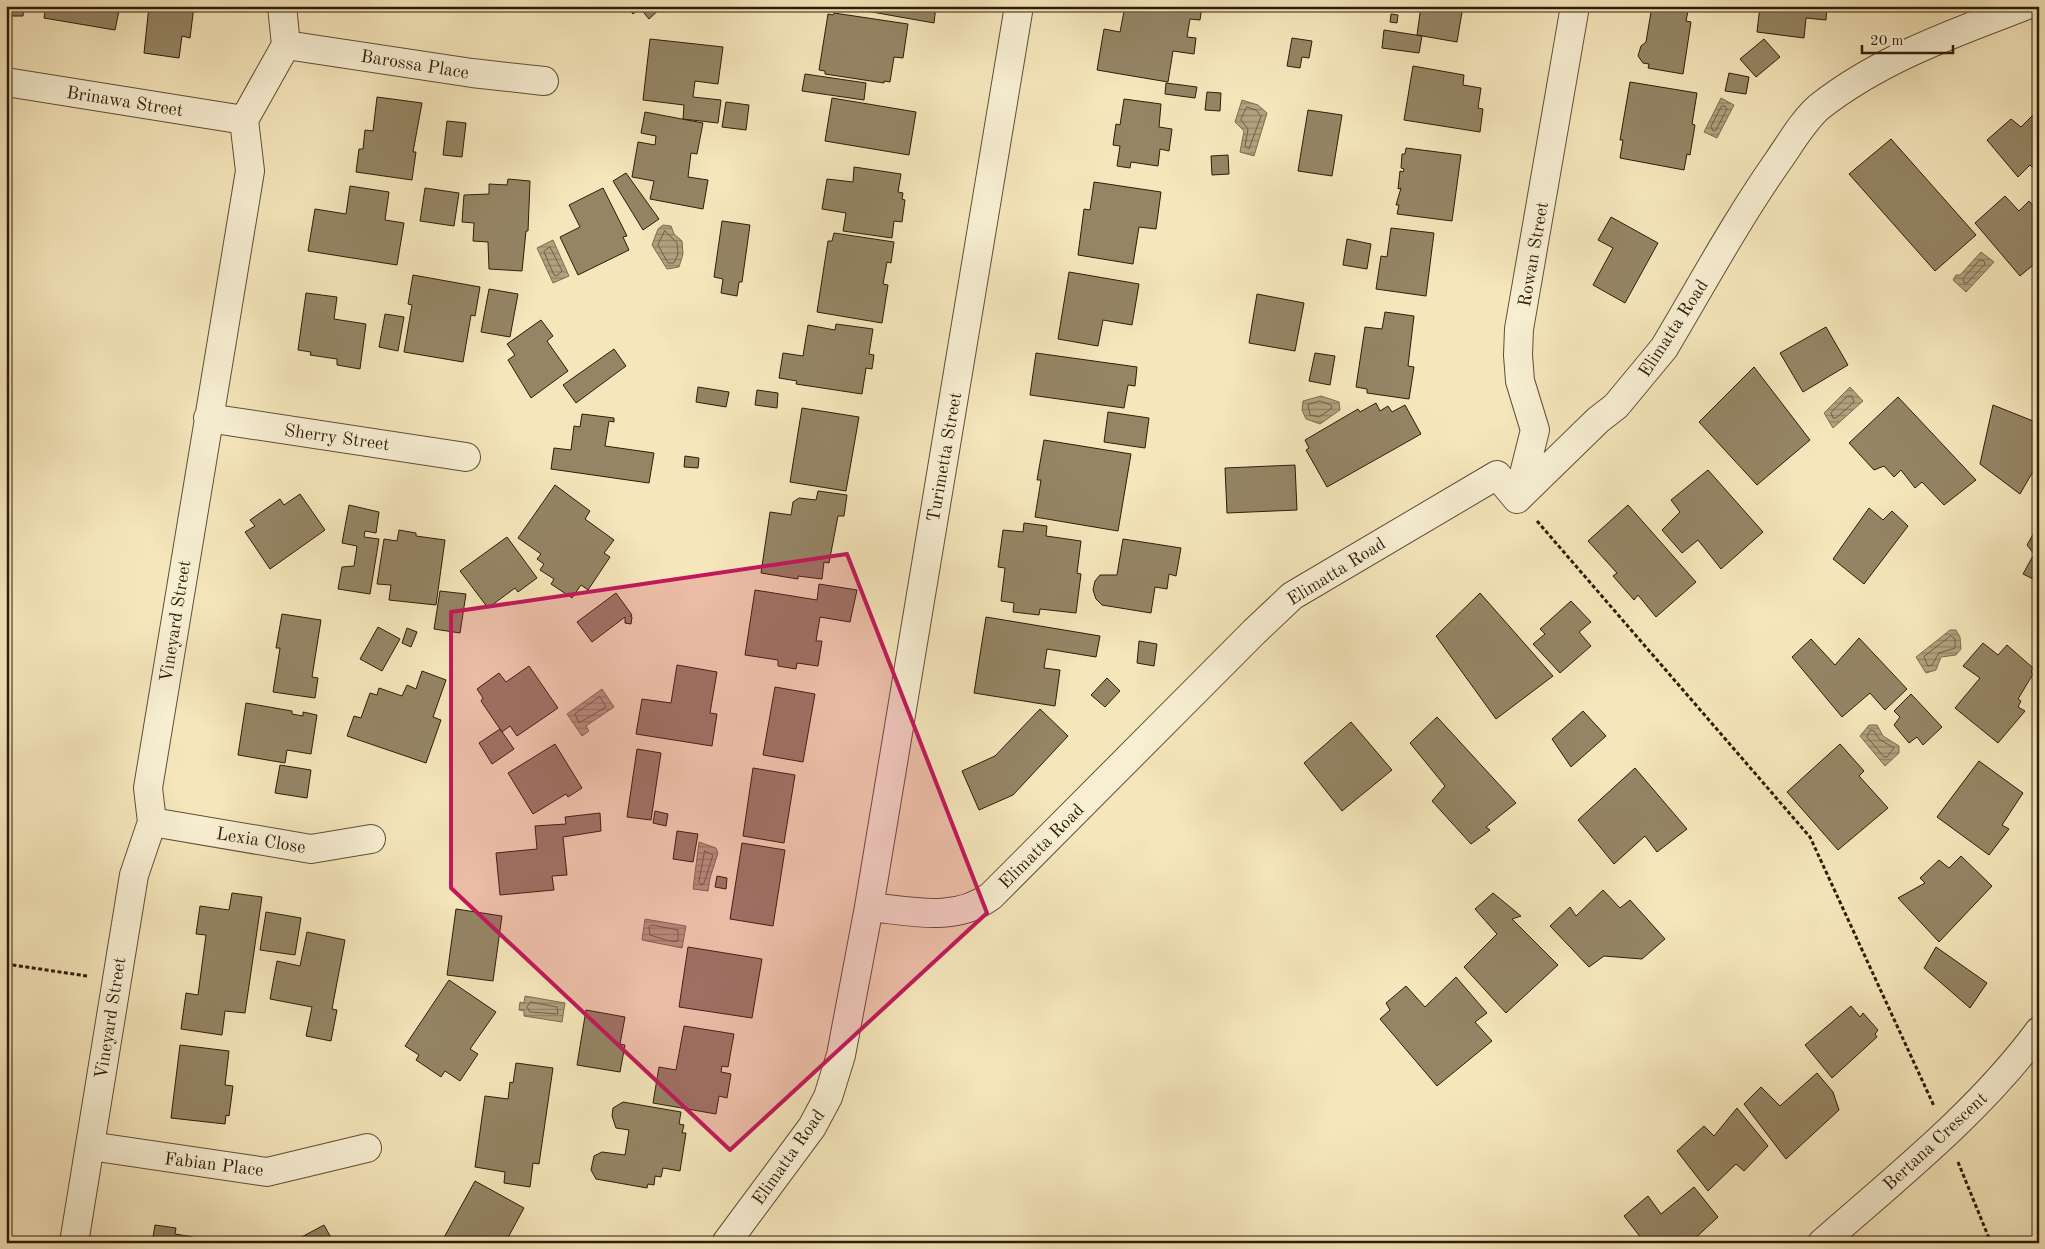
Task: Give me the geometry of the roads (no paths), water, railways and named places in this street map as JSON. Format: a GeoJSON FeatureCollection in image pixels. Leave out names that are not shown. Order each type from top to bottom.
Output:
{"type":"FeatureCollection","features":[{"type":"Feature","properties":{"kind":"street"},"geometry":{"type":"LineString","coordinates":[[244,120],[286,45],[282,6]]}},
{"type":"Feature","properties":{"kind":"street","name":"Turimetta Street"},"geometry":{"type":"LineString","coordinates":[[869,907],[1019,6]]}},
{"type":"Feature","properties":{"kind":"street","name":"Rowan Street"},"geometry":{"type":"LineString","coordinates":[[1517,499],[1535,430],[1520,381],[1519,329],[1575,6]]}},
{"type":"Feature","properties":{"kind":"street","name":"Elimatta Road"},"geometry":{"type":"LineString","coordinates":[[726,1243],[806,1135],[828,1097],[842,1056],[869,907],[941,914],[962,912],[978,907],[1292,596],[1497,476],[1517,499],[1598,420],[1616,406],[1664,348],[1765,180],[1792,140],[1818,108],[1862,79],[1920,46],[2025,6]]}},
{"type":"Feature","properties":{"kind":"street","name":"Barossa Place"},"geometry":{"type":"LineString","coordinates":[[286,45],[544,81]]}},
{"type":"Feature","properties":{"kind":"street","name":"Brinawa Street"},"geometry":{"type":"LineString","coordinates":[[6,82],[244,120]]}},
{"type":"Feature","properties":{"kind":"street","name":"Vineyard Street"},"geometry":{"type":"LineString","coordinates":[[74,1243],[134,875],[152,822],[148,788],[250,171],[244,120]]}},
{"type":"Feature","properties":{"kind":"street","name":"Sherry Street"},"geometry":{"type":"LineString","coordinates":[[208,418],[466,457]]}},
{"type":"Feature","properties":{"kind":"street","name":"Lexia Close"},"geometry":{"type":"LineString","coordinates":[[152,822],[311,849],[371,839]]}},
{"type":"Feature","properties":{"kind":"street","name":"Bertana Crescent"},"geometry":{"type":"LineString","coordinates":[[1822,1243],[1947,1133],[1999,1080],[2039,1031]]}},
{"type":"Feature","properties":{"kind":"street","name":"Fabian Place"},"geometry":{"type":"LineString","coordinates":[[90,1146],[266,1172],[367,1148]]}},
{"type":"Feature","properties":{"kind":"water"},"geometry":{"type":"Polygon","coordinates":[[[1721,98],[1734,105],[1717,138],[1704,132],[1721,98]]]}},
{"type":"Feature","properties":{"kind":"water"},"geometry":{"type":"Polygon","coordinates":[[[1242,100],[1258,105],[1267,113],[1254,156],[1240,152],[1244,131],[1235,122],[1242,100]]]}},
{"type":"Feature","properties":{"kind":"water"},"geometry":{"type":"Polygon","coordinates":[[[663,225],[671,226],[674,234],[682,241],[683,254],[679,267],[667,269],[652,245],[658,229],[663,225]]]}},
{"type":"Feature","properties":{"kind":"water"},"geometry":{"type":"Polygon","coordinates":[[[553,240],[569,276],[553,283],[537,248],[553,240]]]}},
{"type":"Feature","properties":{"kind":"water"},"geometry":{"type":"Polygon","coordinates":[[[1981,252],[1994,262],[1966,292],[1953,280],[1981,252]]]}},
{"type":"Feature","properties":{"kind":"water"},"geometry":{"type":"Polygon","coordinates":[[[1850,387],[1863,401],[1833,428],[1824,413],[1850,387]]]}},
{"type":"Feature","properties":{"kind":"water"},"geometry":{"type":"Polygon","coordinates":[[[1321,396],[1339,402],[1340,410],[1320,424],[1306,419],[1302,410],[1303,401],[1321,396]]]}},
{"type":"Feature","properties":{"kind":"water"},"geometry":{"type":"Polygon","coordinates":[[[1950,630],[1956,630],[1960,637],[1961,649],[1956,655],[1941,657],[1936,670],[1926,673],[1916,657],[1950,630]]]}},
{"type":"Feature","properties":{"kind":"water"},"geometry":{"type":"Polygon","coordinates":[[[602,689],[614,707],[586,726],[589,731],[582,736],[567,714],[602,689]]]}},
{"type":"Feature","properties":{"kind":"water"},"geometry":{"type":"Polygon","coordinates":[[[1869,725],[1877,725],[1883,736],[1899,746],[1899,753],[1885,766],[1860,736],[1869,725]]]}},
{"type":"Feature","properties":{"kind":"water"},"geometry":{"type":"Polygon","coordinates":[[[699,842],[716,848],[718,853],[708,891],[693,889],[699,842]]]}},
{"type":"Feature","properties":{"kind":"water"},"geometry":{"type":"Polygon","coordinates":[[[645,919],[686,926],[682,948],[642,940],[645,919]]]}},
{"type":"Feature","properties":{"kind":"water"},"geometry":{"type":"Polygon","coordinates":[[[525,996],[565,1003],[562,1022],[524,1016],[524,1011],[519,1010],[520,1002],[524,1003],[525,996]]]}}]}
